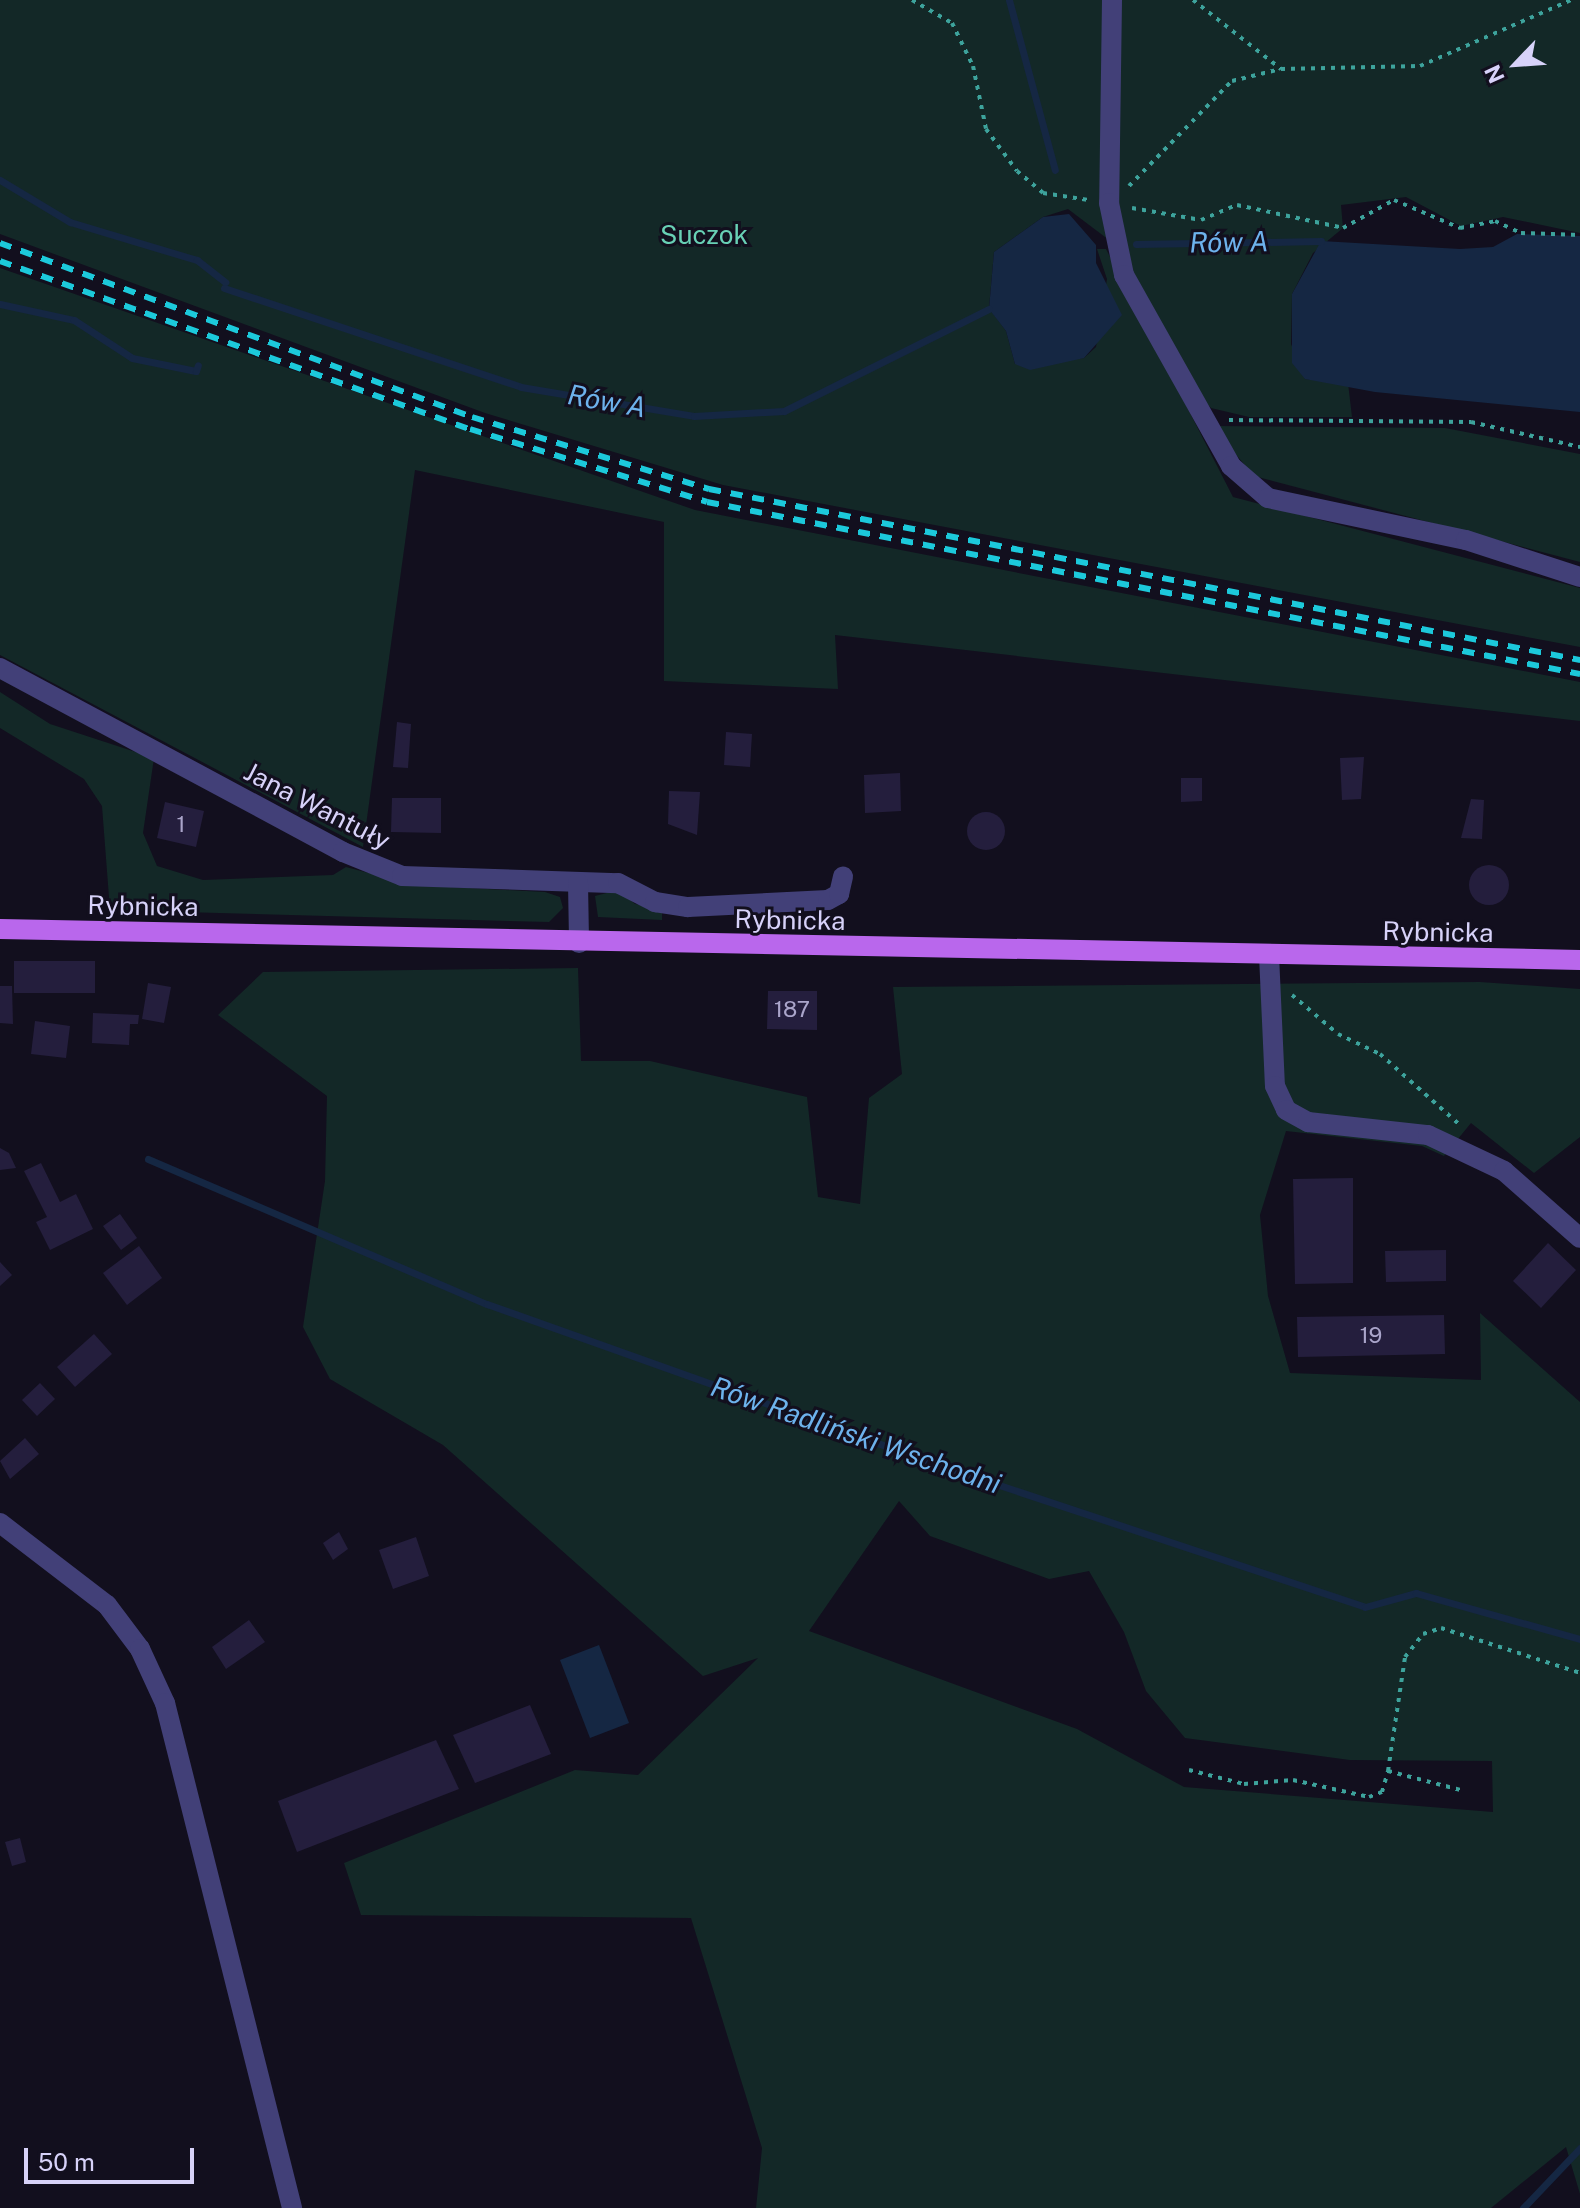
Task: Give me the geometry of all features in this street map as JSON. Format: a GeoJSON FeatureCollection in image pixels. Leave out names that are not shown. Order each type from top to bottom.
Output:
{"type":"FeatureCollection","features":[{"type":"Feature","properties":{"kind":"main road","name":"Rybnicka"},"geometry":{"type":"LineString","coordinates":[[0,929],[579,943],[1580,960]]}},
{"type":"Feature","properties":{"kind":"street"},"geometry":{"type":"LineString","coordinates":[[1112,0],[1109,203],[1124,275],[1248,486],[1268,498],[1466,540],[1580,577]]}},
{"type":"Feature","properties":{"kind":"street","name":"Jana Wantuły"},"geometry":{"type":"LineString","coordinates":[[0,668],[384,871],[439,882],[618,883],[655,902],[688,907],[828,900],[839,894],[843,876]]}},
{"type":"Feature","properties":{"kind":"street"},"geometry":{"type":"LineString","coordinates":[[578,883],[579,943]]}},
{"type":"Feature","properties":{"kind":"street"},"geometry":{"type":"LineString","coordinates":[[1269,955],[1275,1086],[1286,1110],[1308,1122],[1428,1135],[1496,1168],[1580,1238]]}},
{"type":"Feature","properties":{"kind":"street"},"geometry":{"type":"LineString","coordinates":[[0,1523],[107,1605],[140,1649],[165,1703],[292,2208]]}},
{"type":"Feature","properties":{"kind":"path"},"geometry":{"type":"LineString","coordinates":[[912,0],[952,23],[973,66],[986,129],[1017,171],[1043,193],[1201,220],[1237,205],[1343,228],[1394,200],[1460,228],[1495,221],[1521,233],[1580,235]]}},
{"type":"Feature","properties":{"kind":"path"},"geometry":{"type":"LineString","coordinates":[[1193,0],[1281,69]]}},
{"type":"Feature","properties":{"kind":"path"},"geometry":{"type":"LineString","coordinates":[[1109,203],[1232,81],[1281,69],[1420,66],[1571,0]]}},
{"type":"Feature","properties":{"kind":"path"},"geometry":{"type":"LineString","coordinates":[[1220,420],[1471,422],[1580,447]]}},
{"type":"Feature","properties":{"kind":"path"},"geometry":{"type":"LineString","coordinates":[[1283,979],[1338,1034],[1380,1054],[1452,1114],[1496,1168]]}},
{"type":"Feature","properties":{"kind":"path"},"geometry":{"type":"LineString","coordinates":[[1189,1770],[1244,1784],[1293,1780],[1369,1797],[1382,1792],[1405,1657],[1423,1634],[1441,1628],[1580,1673]]}},
{"type":"Feature","properties":{"kind":"path"},"geometry":{"type":"LineString","coordinates":[[1388,1771],[1464,1791]]}},
{"type":"Feature","properties":{"kind":"green space","name":"Suczok"},"geometry":{"type":"Polygon","coordinates":[[[0,0],[1580,0],[1580,233],[1503,217],[1461,226],[1406,197],[1341,205],[1343,228],[1313,253],[1292,294],[1291,344],[1305,379],[1348,383],[1352,417],[1249,417],[1211,408],[1181,376],[1109,240],[1068,209],[1043,217],[994,252],[989,308],[1006,331],[1015,364],[1084,358],[1096,347],[1107,279],[1097,249],[1106,249],[1233,497],[1580,588],[1580,647],[723,485],[485,413],[0,234],[0,0]]]}},
{"type":"Feature","properties":{"kind":"green space"},"geometry":{"type":"Polygon","coordinates":[[[0,268],[695,510],[1580,682],[1580,721],[835,635],[838,689],[664,681],[664,522],[415,470],[363,847],[0,655],[0,268]]]}},
{"type":"Feature","properties":{"kind":"green space"},"geometry":{"type":"Polygon","coordinates":[[[1212,426],[1445,428],[1580,454],[1580,562],[1254,476],[1212,426]]]}},
{"type":"Feature","properties":{"kind":"green space"},"geometry":{"type":"Polygon","coordinates":[[[0,692],[50,724],[154,758],[143,833],[157,866],[203,880],[333,875],[346,867],[414,885],[545,892],[560,897],[563,908],[549,922],[110,910],[102,806],[84,779],[0,728],[0,692]]]}},
{"type":"Feature","properties":{"kind":"green space"},"geometry":{"type":"Polygon","coordinates":[[[618,890],[635,904],[662,908],[662,920],[598,917],[595,896],[618,890]]]}},
{"type":"Feature","properties":{"kind":"green space"},"geometry":{"type":"Polygon","coordinates":[[[578,968],[581,1061],[650,1061],[807,1097],[818,1197],[860,1204],[869,1098],[902,1074],[893,987],[1480,982],[1580,989],[1580,1137],[1534,1173],[1471,1123],[1444,1156],[1422,1146],[1286,1131],[1260,1215],[1268,1296],[1290,1373],[1481,1380],[1480,1313],[1580,1402],[1580,2194],[1566,2147],[1491,2208],[756,2208],[762,2148],[691,1918],[361,1915],[344,1863],[575,1770],[638,1775],[758,1658],[703,1676],[443,1445],[330,1379],[303,1327],[325,1181],[327,1096],[218,1015],[263,972],[578,968]],[[899,1501],[809,1631],[1077,1729],[1184,1787],[1493,1812],[1492,1761],[1350,1760],[1185,1738],[1146,1691],[1124,1632],[1089,1571],[1049,1579],[930,1536],[899,1501]]]}},
{"type":"Feature","properties":{"kind":"water"},"geometry":{"type":"Polygon","coordinates":[[[1069,214],[1096,245],[1096,263],[1122,315],[1084,358],[1030,370],[1015,364],[1006,331],[989,309],[994,252],[1043,217],[1069,214]]]}},
{"type":"Feature","properties":{"kind":"water"},"geometry":{"type":"Polygon","coordinates":[[[1517,234],[1580,236],[1580,412],[1375,392],[1305,379],[1292,363],[1292,294],[1321,241],[1460,249],[1493,247],[1517,234]]]}},
{"type":"Feature","properties":{"kind":"water"},"geometry":{"type":"Polygon","coordinates":[[[599,1645],[629,1723],[590,1738],[560,1660],[599,1645]]]}},
{"type":"Feature","properties":{"kind":"building"},"geometry":{"type":"Polygon","coordinates":[[[397,722],[411,724],[408,768],[393,767],[397,722]]]}},
{"type":"Feature","properties":{"kind":"building"},"geometry":{"type":"Polygon","coordinates":[[[726,732],[752,734],[750,767],[724,765],[726,732]]]}},
{"type":"Feature","properties":{"kind":"building"},"geometry":{"type":"Polygon","coordinates":[[[1364,757],[1361,799],[1342,800],[1340,758],[1364,757]]]}},
{"type":"Feature","properties":{"kind":"building"},"geometry":{"type":"Polygon","coordinates":[[[900,773],[901,811],[865,813],[864,775],[900,773]]]}},
{"type":"Feature","properties":{"kind":"building"},"geometry":{"type":"Polygon","coordinates":[[[1181,778],[1202,778],[1202,801],[1181,802],[1181,778]]]}},
{"type":"Feature","properties":{"kind":"building"},"geometry":{"type":"Polygon","coordinates":[[[669,791],[700,792],[697,835],[668,824],[669,791]]]}},
{"type":"Feature","properties":{"kind":"building"},"geometry":{"type":"Polygon","coordinates":[[[392,798],[441,798],[441,833],[391,832],[392,798]]]}},
{"type":"Feature","properties":{"kind":"building"},"geometry":{"type":"Polygon","coordinates":[[[1471,799],[1484,800],[1482,839],[1461,838],[1471,799]]]}},
{"type":"Feature","properties":{"kind":"building"},"geometry":{"type":"Polygon","coordinates":[[[165,802],[204,811],[196,847],[157,838],[165,802]]]}},
{"type":"Feature","properties":{"kind":"building"},"geometry":{"type":"Polygon","coordinates":[[[986,812],[999,818],[1005,831],[999,844],[986,850],[973,844],[967,831],[973,818],[986,812]]]}},
{"type":"Feature","properties":{"kind":"building"},"geometry":{"type":"Polygon","coordinates":[[[1489,865],[1503,871],[1509,885],[1503,899],[1489,905],[1475,899],[1469,885],[1475,871],[1489,865]]]}},
{"type":"Feature","properties":{"kind":"building"},"geometry":{"type":"Polygon","coordinates":[[[14,961],[95,961],[95,993],[14,993],[14,961]]]}},
{"type":"Feature","properties":{"kind":"building"},"geometry":{"type":"Polygon","coordinates":[[[148,983],[171,987],[164,1023],[142,1019],[148,983]]]}},
{"type":"Feature","properties":{"kind":"building"},"geometry":{"type":"Polygon","coordinates":[[[0,986],[12,986],[13,1024],[0,1023],[0,986]]]}},
{"type":"Feature","properties":{"kind":"building"},"geometry":{"type":"Polygon","coordinates":[[[768,991],[817,991],[817,1030],[767,1029],[768,991]]]}},
{"type":"Feature","properties":{"kind":"building"},"geometry":{"type":"Polygon","coordinates":[[[93,1013],[139,1015],[138,1024],[130,1024],[129,1045],[92,1043],[93,1013]]]}},
{"type":"Feature","properties":{"kind":"building"},"geometry":{"type":"Polygon","coordinates":[[[35,1021],[70,1026],[66,1058],[31,1054],[35,1021]]]}},
{"type":"Feature","properties":{"kind":"building"},"geometry":{"type":"Polygon","coordinates":[[[0,1148],[9,1153],[16,1168],[0,1170],[0,1148]]]}},
{"type":"Feature","properties":{"kind":"building"},"geometry":{"type":"Polygon","coordinates":[[[41,1163],[60,1202],[76,1194],[93,1229],[50,1250],[36,1222],[47,1217],[24,1171],[41,1163]]]}},
{"type":"Feature","properties":{"kind":"building"},"geometry":{"type":"Polygon","coordinates":[[[1353,1178],[1353,1283],[1295,1284],[1293,1179],[1353,1178]]]}},
{"type":"Feature","properties":{"kind":"building"},"geometry":{"type":"Polygon","coordinates":[[[120,1214],[137,1238],[121,1250],[103,1226],[120,1214]]]}},
{"type":"Feature","properties":{"kind":"building"},"geometry":{"type":"Polygon","coordinates":[[[1548,1243],[1576,1270],[1541,1308],[1513,1281],[1548,1243]]]}},
{"type":"Feature","properties":{"kind":"building"},"geometry":{"type":"Polygon","coordinates":[[[139,1246],[162,1278],[127,1305],[103,1273],[139,1246]]]}},
{"type":"Feature","properties":{"kind":"building"},"geometry":{"type":"Polygon","coordinates":[[[1446,1250],[1446,1281],[1386,1282],[1385,1251],[1446,1250]]]}},
{"type":"Feature","properties":{"kind":"building"},"geometry":{"type":"Polygon","coordinates":[[[0,1262],[12,1275],[0,1286],[0,1262]]]}},
{"type":"Feature","properties":{"kind":"building"},"geometry":{"type":"Polygon","coordinates":[[[1444,1315],[1445,1354],[1298,1357],[1297,1317],[1444,1315]]]}},
{"type":"Feature","properties":{"kind":"building"},"geometry":{"type":"Polygon","coordinates":[[[94,1334],[112,1354],[75,1387],[57,1367],[94,1334]]]}},
{"type":"Feature","properties":{"kind":"building"},"geometry":{"type":"Polygon","coordinates":[[[40,1383],[55,1399],[37,1416],[22,1400],[40,1383]]]}},
{"type":"Feature","properties":{"kind":"building"},"geometry":{"type":"Polygon","coordinates":[[[25,1438],[39,1454],[10,1479],[0,1461],[25,1438]]]}},
{"type":"Feature","properties":{"kind":"building"},"geometry":{"type":"Polygon","coordinates":[[[339,1532],[348,1549],[333,1560],[323,1543],[339,1532]]]}},
{"type":"Feature","properties":{"kind":"building"},"geometry":{"type":"Polygon","coordinates":[[[416,1537],[429,1576],[393,1589],[379,1550],[416,1537]]]}},
{"type":"Feature","properties":{"kind":"building"},"geometry":{"type":"Polygon","coordinates":[[[249,1620],[265,1642],[226,1669],[212,1647],[249,1620]]]}},
{"type":"Feature","properties":{"kind":"building"},"geometry":{"type":"Polygon","coordinates":[[[530,1705],[551,1754],[475,1783],[453,1735],[530,1705]]]}},
{"type":"Feature","properties":{"kind":"building"},"geometry":{"type":"Polygon","coordinates":[[[436,1740],[459,1789],[297,1852],[278,1801],[436,1740]]]}},
{"type":"Feature","properties":{"kind":"building"},"geometry":{"type":"Polygon","coordinates":[[[20,1838],[26,1862],[12,1866],[5,1842],[20,1838]]]}},
{"type":"Feature","properties":{"kind":"waterway"},"geometry":{"type":"LineString","coordinates":[[1009,0],[1055,170]]}},
{"type":"Feature","properties":{"kind":"waterway"},"geometry":{"type":"LineString","coordinates":[[0,180],[70,222],[197,260],[225,282]]}},
{"type":"Feature","properties":{"kind":"waterway","name":"Rów A"},"geometry":{"type":"LineString","coordinates":[[1136,244],[1321,241]]}},
{"type":"Feature","properties":{"kind":"waterway","name":"Rów A"},"geometry":{"type":"LineString","coordinates":[[224,288],[521,387],[694,416],[784,411],[989,309]]}},
{"type":"Feature","properties":{"kind":"waterway","name":"Rów A"},"geometry":{"type":"LineString","coordinates":[[0,304],[74,320],[132,358],[196,371],[198,365]]}},
{"type":"Feature","properties":{"kind":"waterway","name":"Rów Radliński Wschodni"},"geometry":{"type":"LineString","coordinates":[[148,1159],[487,1304],[957,1471],[1365,1607],[1416,1593],[1580,1639]]}},
{"type":"Feature","properties":{"kind":"waterway"},"geometry":{"type":"LineString","coordinates":[[1523,2208],[1580,2148]]}},
{"type":"Feature","properties":{"kind":"railway"},"geometry":{"type":"LineString","coordinates":[[0,243],[472,417],[709,489],[1580,660]]}},
{"type":"Feature","properties":{"kind":"railway"},"geometry":{"type":"LineString","coordinates":[[0,261],[470,429],[707,502],[1580,674]]}}]}
